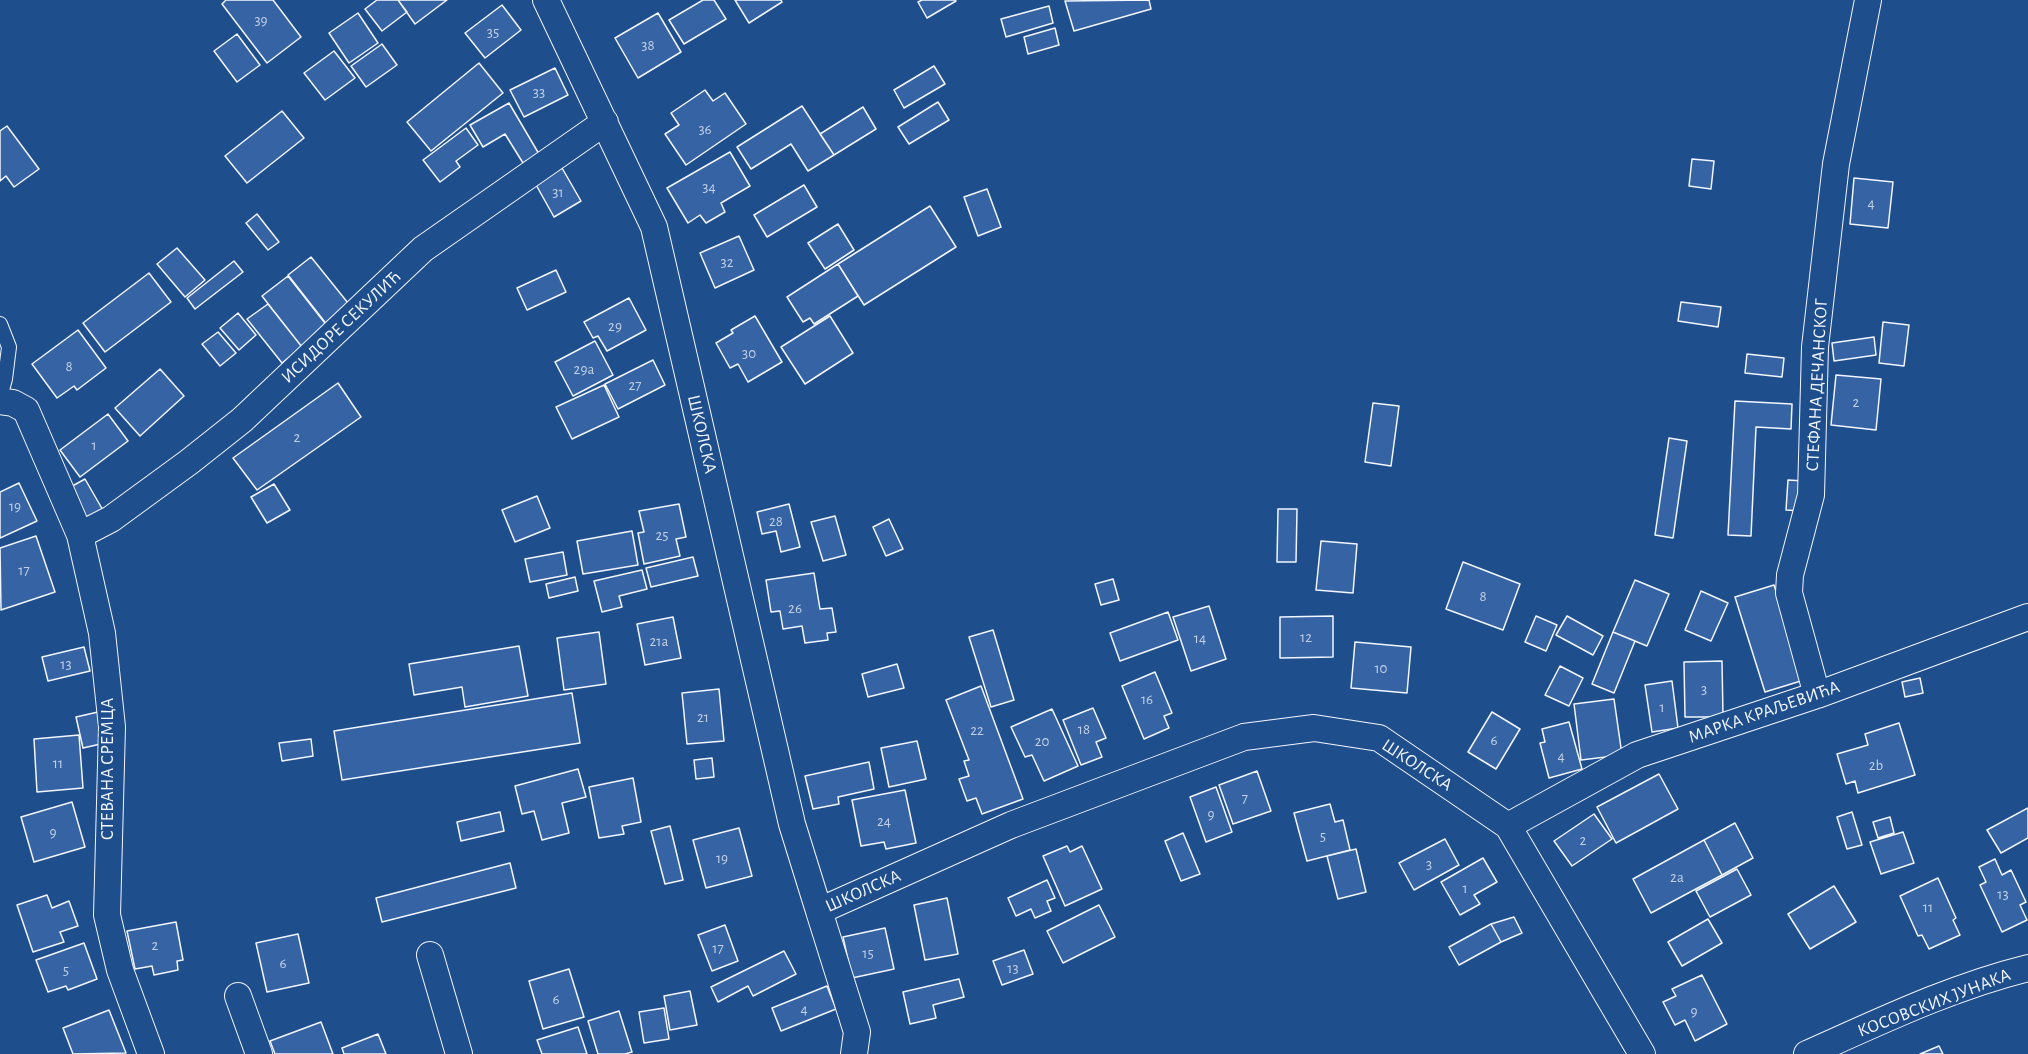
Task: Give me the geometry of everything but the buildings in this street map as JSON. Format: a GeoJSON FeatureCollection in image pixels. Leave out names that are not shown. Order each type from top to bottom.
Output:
{"type":"FeatureCollection","features":[{"type":"Feature","properties":{"kind":"street","name":"ШКОЛСКА"},"geometry":{"type":"LineString","coordinates":[[546,0],[654,227],[792,824],[819,912],[1011,825],[1244,737],[1314,729],[1379,738],[1508,826],[1642,1054]]}},
{"type":"Feature","properties":{"kind":"street","name":"СТЕФАНА ДЕЧАНСКОГ"},"geometry":{"type":"LineString","coordinates":[[1817,695],[1789,593],[1790,575],[1811,495],[1815,347],[1836,164],[1868,0]]}},
{"type":"Feature","properties":{"kind":"street","name":"ИСИДОРЕ СЕКУЛИЋ"},"geometry":{"type":"LineString","coordinates":[[80,535],[111,519],[242,420],[423,249],[605,122]]}},
{"type":"Feature","properties":{"kind":"street","name":"СТЕВАНА СРЕМЦА"},"geometry":{"type":"LineString","coordinates":[[0,399],[13,402],[26,410],[80,535],[102,633],[112,728],[107,915],[120,970],[151,1054]]}},
{"type":"Feature","properties":{"kind":"street","name":"МАРКА КРАЉЕВИЋА"},"geometry":{"type":"LineString","coordinates":[[1508,826],[1637,755],[1817,695],[2028,617]]}},
{"type":"Feature","properties":{"kind":"street"},"geometry":{"type":"LineString","coordinates":[[819,912],[857,1032],[854,1054]]}},
{"type":"Feature","properties":{"kind":"street"},"geometry":{"type":"LineString","coordinates":[[430,955],[459,1054]]}},
{"type":"Feature","properties":{"kind":"street","name":"КОСОВСКИХ ЈУНАКА"},"geometry":{"type":"LineString","coordinates":[[1807,1054],[1910,1008],[2000,975],[2028,968]]}},
{"type":"Feature","properties":{"kind":"street"},"geometry":{"type":"LineString","coordinates":[[238,996],[259,1054]]}},
{"type":"Feature","properties":{"kind":"lane"},"geometry":{"type":"LineString","coordinates":[[0,324],[9,347],[0,399]]}}]}
